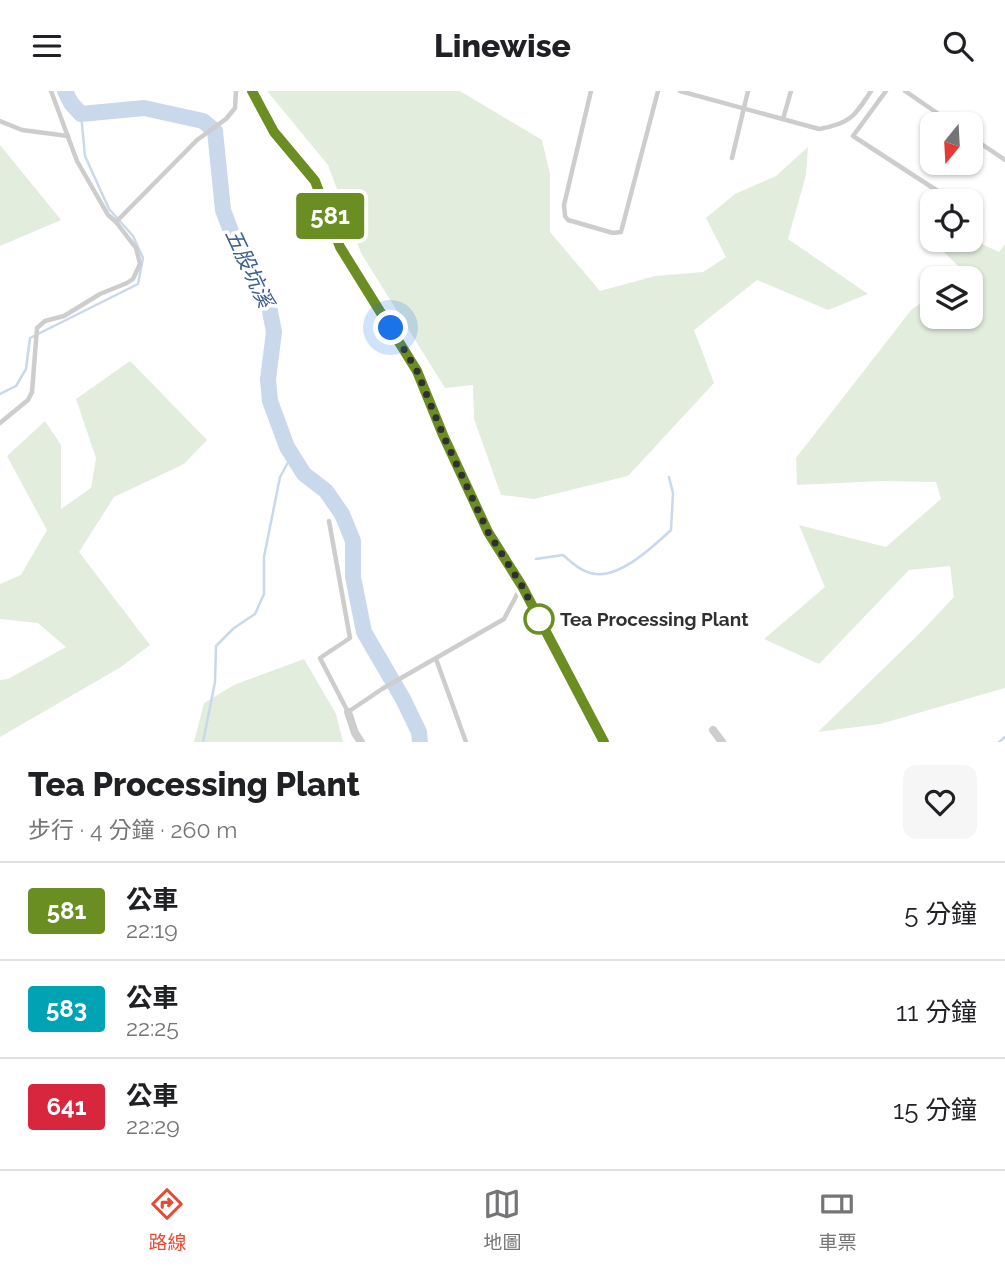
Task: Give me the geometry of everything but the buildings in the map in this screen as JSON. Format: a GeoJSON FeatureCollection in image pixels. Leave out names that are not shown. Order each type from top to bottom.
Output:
{"type":"FeatureCollection","features":[{"type":"Feature","properties":{"kind":"main road"},"geometry":{"type":"LineString","coordinates":[[252,91],[274,132],[315,181],[340,247],[417,371],[488,532],[522,586],[604,742]]}},
{"type":"Feature","properties":{"kind":"street"},"geometry":{"type":"LineString","coordinates":[[348,712],[361,742]]}},
{"type":"Feature","properties":{"kind":"street"},"geometry":{"type":"LineString","coordinates":[[713,730],[722,742]]}},
{"type":"Feature","properties":{"kind":"lane"},"geometry":{"type":"LineString","coordinates":[[0,423],[28,400],[32,392],[37,328],[45,321],[55,316],[64,316],[100,294],[134,279],[140,264],[136,248],[108,215],[77,161],[51,91]]}},
{"type":"Feature","properties":{"kind":"lane"},"geometry":{"type":"LineString","coordinates":[[116,222],[197,140],[226,119],[235,108],[236,91]]}},
{"type":"Feature","properties":{"kind":"lane"},"geometry":{"type":"LineString","coordinates":[[592,91],[564,205],[565,216],[568,220],[613,233],[621,232],[658,91]]}},
{"type":"Feature","properties":{"kind":"lane"},"geometry":{"type":"LineString","coordinates":[[680,91],[697,93],[819,129],[838,126],[854,117],[871,91]]}},
{"type":"Feature","properties":{"kind":"lane"},"geometry":{"type":"LineString","coordinates":[[732,158],[748,91]]}},
{"type":"Feature","properties":{"kind":"lane"},"geometry":{"type":"LineString","coordinates":[[783,119],[791,91]]}},
{"type":"Feature","properties":{"kind":"lane"},"geometry":{"type":"LineString","coordinates":[[886,91],[853,136],[935,189]]}},
{"type":"Feature","properties":{"kind":"lane"},"geometry":{"type":"LineString","coordinates":[[905,91],[936,112]]}},
{"type":"Feature","properties":{"kind":"lane"},"geometry":{"type":"LineString","coordinates":[[0,121],[22,129],[68,136]]}},
{"type":"Feature","properties":{"kind":"lane"},"geometry":{"type":"LineString","coordinates":[[984,146],[1005,160]]}},
{"type":"Feature","properties":{"kind":"lane"},"geometry":{"type":"LineString","coordinates":[[329,521],[350,638],[320,658],[348,712],[382,689],[504,619],[522,586]]}},
{"type":"Feature","properties":{"kind":"lane"},"geometry":{"type":"LineString","coordinates":[[436,659],[466,742]]}},
{"type":"Feature","properties":{"kind":"green space"},"geometry":{"type":"Polygon","coordinates":[[[267,91],[460,91],[542,140],[550,174],[550,232],[600,291],[655,276],[703,272],[726,257],[706,218],[735,194],[776,176],[808,147],[806,175],[788,239],[868,294],[828,310],[757,280],[694,330],[714,383],[628,476],[534,499],[501,495],[474,419],[473,385],[445,388],[361,253],[328,165],[267,91]]]}},
{"type":"Feature","properties":{"kind":"green space"},"geometry":{"type":"Polygon","coordinates":[[[0,145],[61,220],[0,246],[0,145]]]}},
{"type":"Feature","properties":{"kind":"green space"},"geometry":{"type":"Polygon","coordinates":[[[1005,244],[1005,688],[880,724],[818,732],[954,597],[950,566],[909,570],[819,664],[764,639],[825,587],[799,525],[886,547],[941,499],[936,482],[882,481],[797,485],[796,458],[912,309],[920,304],[920,329],[983,329],[983,266],[958,266],[944,252],[983,252],[983,245],[999,252],[1005,244]]]}},
{"type":"Feature","properties":{"kind":"green space"},"geometry":{"type":"Polygon","coordinates":[[[130,361],[207,440],[184,464],[114,497],[79,552],[150,645],[121,667],[0,737],[0,680],[8,679],[66,647],[38,623],[0,619],[0,584],[21,575],[47,530],[7,456],[45,421],[61,445],[61,509],[91,488],[96,458],[76,399],[130,361]]]}},
{"type":"Feature","properties":{"kind":"green space"},"geometry":{"type":"Polygon","coordinates":[[[304,659],[336,714],[343,742],[194,742],[204,703],[234,685],[304,659]]]}},
{"type":"Feature","properties":{"kind":"waterway","name":"五股坑溪"},"geometry":{"type":"LineString","coordinates":[[65,91],[81,114],[144,108],[203,121],[215,131],[223,210],[240,255],[268,301],[274,332],[268,379],[270,401],[287,447],[304,474],[326,491],[342,514],[353,541],[353,577],[364,632],[403,699],[419,732],[420,742]]}},
{"type":"Feature","properties":{"kind":"waterway"},"geometry":{"type":"LineString","coordinates":[[0,394],[16,386],[26,369],[30,338],[138,284],[143,258],[133,236],[109,209],[85,156],[81,114]]}},
{"type":"Feature","properties":{"kind":"waterway"},"geometry":{"type":"LineString","coordinates":[[203,742],[215,682],[216,646],[234,628],[255,614],[264,594],[264,557],[280,477],[292,455]]}},
{"type":"Feature","properties":{"kind":"waterway"},"geometry":{"type":"LineString","coordinates":[[536,559],[563,555],[582,570],[596,574],[606,574],[626,566],[671,530],[673,493],[669,477]]}},
{"type":"Feature","properties":{"kind":"waterway"},"geometry":{"type":"LineString","coordinates":[[999,742],[1005,737]]}},
{"type":"Feature","properties":{"kind":"bus line","name":"581"},"geometry":{"type":"LineString","coordinates":[[252,91],[274,132],[315,181],[340,247],[417,371],[488,532],[522,586],[604,742]]}},
{"type":"Feature","properties":{"kind":"place","name":"Tea Processing Plant"},"geometry":{"type":"Point","coordinates":[539,619]}},
{"type":"Feature","properties":{"kind":"route"},"geometry":{"type":"LineString","coordinates":[[391,328],[417,371],[488,532],[539,619]]}}]}
